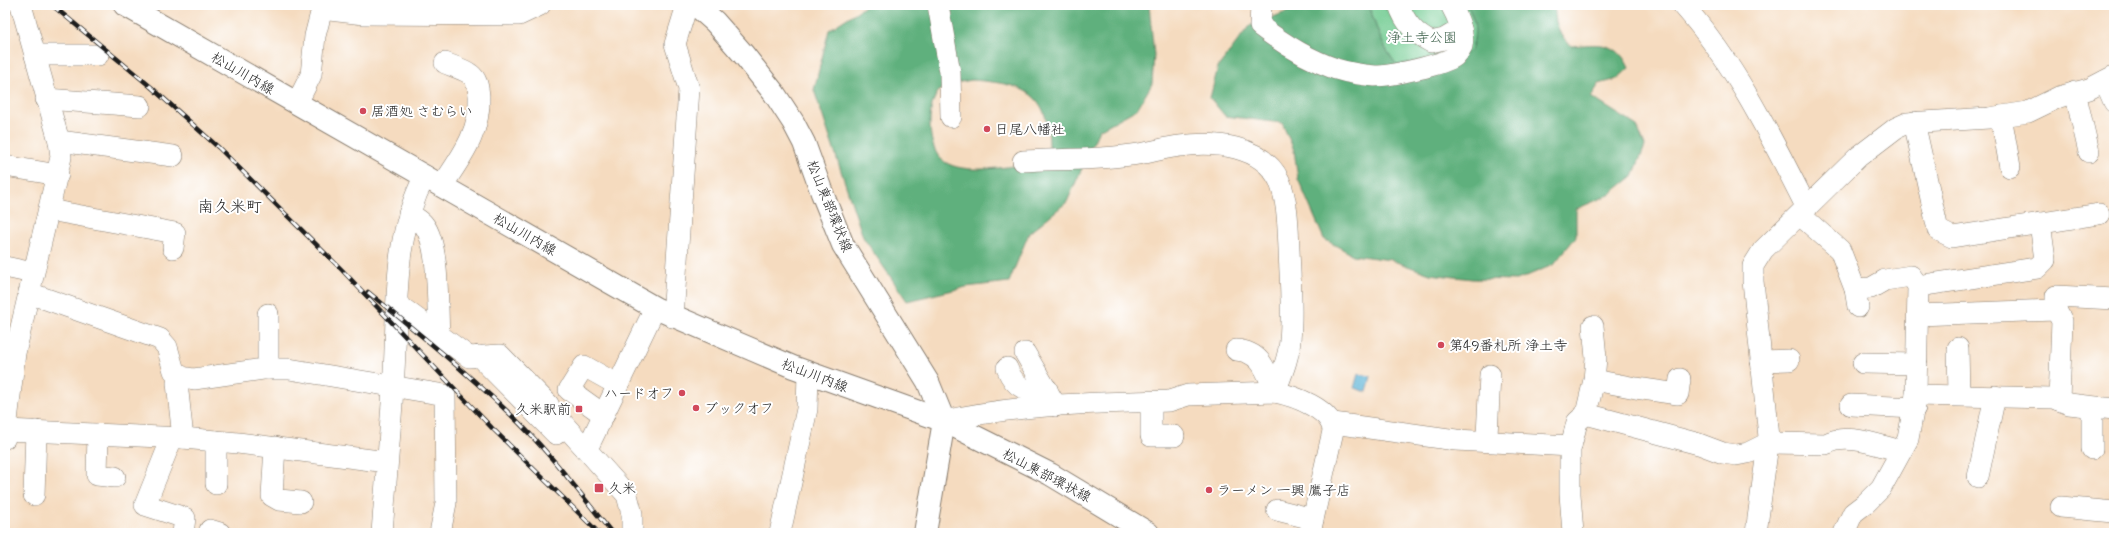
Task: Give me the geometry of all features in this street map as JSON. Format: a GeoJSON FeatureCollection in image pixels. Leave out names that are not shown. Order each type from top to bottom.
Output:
{"type":"FeatureCollection","features":[{"type":"Feature","properties":{"kind":"main road","name":"松山川内線"},"geometry":{"type":"LineString","coordinates":[[125,5],[664,312],[808,373],[944,421]]}},
{"type":"Feature","properties":{"kind":"main road","name":"松山東部環状線"},"geometry":{"type":"LineString","coordinates":[[696,5],[715,22],[744,55],[774,93],[793,122],[804,143],[822,193],[843,244],[928,382],[944,421],[1050,474],[1148,533]]}},
{"type":"Feature","properties":{"kind":"main road"},"geometry":{"type":"LineString","coordinates":[[925,533],[944,421]]}},
{"type":"Feature","properties":{"kind":"street"},"geometry":{"type":"LineString","coordinates":[[21,5],[46,99],[59,140],[61,157],[58,176],[15,353],[5,434],[36,431],[177,438],[275,447],[387,462]]}},
{"type":"Feature","properties":{"kind":"street"},"geometry":{"type":"LineString","coordinates":[[297,104],[311,75],[315,36],[322,7],[364,14],[447,10],[519,15],[540,5]]}},
{"type":"Feature","properties":{"kind":"street"},"geometry":{"type":"LineString","coordinates":[[583,445],[604,415],[618,385],[664,312],[689,94],[687,83],[677,56],[675,44],[687,5]]}},
{"type":"Feature","properties":{"kind":"street"},"geometry":{"type":"LineString","coordinates":[[938,5],[950,72],[951,117]]}},
{"type":"Feature","properties":{"kind":"street"},"geometry":{"type":"LineString","coordinates":[[1261,5],[1260,26],[1303,54],[1336,69],[1354,74],[1377,76],[1440,63],[1455,56],[1461,46],[1461,29],[1457,14],[1451,5]]}},
{"type":"Feature","properties":{"kind":"street"},"geometry":{"type":"LineString","coordinates":[[1400,5],[1407,23],[1419,36],[1431,42],[1444,40],[1461,29]]}},
{"type":"Feature","properties":{"kind":"street"},"geometry":{"type":"LineString","coordinates":[[1683,5],[1723,56],[1758,112],[1803,211],[1840,250],[1857,298],[1885,280],[1911,276],[1918,286],[1916,401],[1908,439],[1881,488],[1853,513],[1844,533]]}},
{"type":"Feature","properties":{"kind":"street"},"geometry":{"type":"LineString","coordinates":[[35,56],[98,56]]}},
{"type":"Feature","properties":{"kind":"street"},"geometry":{"type":"LineString","coordinates":[[382,533],[393,387],[396,304],[402,238],[414,196],[433,181],[474,134],[478,119],[478,84],[470,74],[445,63]]}},
{"type":"Feature","properties":{"kind":"street"},"geometry":{"type":"LineString","coordinates":[[1756,533],[1768,443],[1752,280],[1753,266],[1763,250],[1858,157],[1896,128],[1907,123],[2001,116],[2028,112],[2059,96],[2089,89],[2109,79],[2114,102]]}},
{"type":"Feature","properties":{"kind":"street"},"geometry":{"type":"LineString","coordinates":[[2075,92],[2089,152]]}},
{"type":"Feature","properties":{"kind":"street"},"geometry":{"type":"LineString","coordinates":[[46,99],[140,106]]}},
{"type":"Feature","properties":{"kind":"street"},"geometry":{"type":"LineString","coordinates":[[2001,116],[2010,167]]}},
{"type":"Feature","properties":{"kind":"street"},"geometry":{"type":"LineString","coordinates":[[1914,122],[1938,230],[1944,234],[1952,236],[2099,214]]}},
{"type":"Feature","properties":{"kind":"street"},"geometry":{"type":"LineString","coordinates":[[59,140],[173,156]]}},
{"type":"Feature","properties":{"kind":"street"},"geometry":{"type":"LineString","coordinates":[[1023,161],[1136,154],[1179,146],[1203,144],[1235,148],[1252,153],[1269,165],[1279,180],[1288,222],[1290,341],[1275,392]]}},
{"type":"Feature","properties":{"kind":"street"},"geometry":{"type":"LineString","coordinates":[[5,166],[58,176]]}},
{"type":"Feature","properties":{"kind":"street"},"geometry":{"type":"LineString","coordinates":[[49,210],[175,233],[173,248]]}},
{"type":"Feature","properties":{"kind":"street"},"geometry":{"type":"LineString","coordinates":[[409,214],[424,224],[430,237],[434,253],[439,335]]}},
{"type":"Feature","properties":{"kind":"street"},"geometry":{"type":"LineString","coordinates":[[1918,286],[2037,268],[2045,260],[2040,223]]}},
{"type":"Feature","properties":{"kind":"street"},"geometry":{"type":"LineString","coordinates":[[5,267],[31,283],[160,339],[167,347],[174,371],[182,377],[194,379],[268,369],[290,369],[446,395],[446,503],[440,533]]}},
{"type":"Feature","properties":{"kind":"street"},"geometry":{"type":"LineString","coordinates":[[2037,268],[2056,303],[2062,321],[2059,400]]}},
{"type":"Feature","properties":{"kind":"street"},"geometry":{"type":"LineString","coordinates":[[1918,315],[2114,299]]}},
{"type":"Feature","properties":{"kind":"street"},"geometry":{"type":"LineString","coordinates":[[396,304],[469,357],[500,355],[548,404],[551,410],[627,495],[632,514],[632,533]]}},
{"type":"Feature","properties":{"kind":"street"},"geometry":{"type":"LineString","coordinates":[[268,314],[268,369]]}},
{"type":"Feature","properties":{"kind":"street"},"geometry":{"type":"LineString","coordinates":[[1573,533],[1570,494],[1571,446],[1577,422],[1586,414],[1594,380],[1596,358],[1593,326]]}},
{"type":"Feature","properties":{"kind":"street"},"geometry":{"type":"LineString","coordinates":[[1958,348],[1959,395]]}},
{"type":"Feature","properties":{"kind":"street"},"geometry":{"type":"LineString","coordinates":[[1236,350],[1248,351],[1256,356],[1264,367],[1275,392]]}},
{"type":"Feature","properties":{"kind":"street"},"geometry":{"type":"LineString","coordinates":[[1025,353],[1052,397]]}},
{"type":"Feature","properties":{"kind":"street"},"geometry":{"type":"LineString","coordinates":[[1761,361],[1789,360]]}},
{"type":"Feature","properties":{"kind":"street"},"geometry":{"type":"LineString","coordinates":[[1863,363],[1917,364]]}},
{"type":"Feature","properties":{"kind":"street"},"geometry":{"type":"LineString","coordinates":[[604,415],[570,390],[584,366],[618,385]]}},
{"type":"Feature","properties":{"kind":"street"},"geometry":{"type":"LineString","coordinates":[[1007,368],[1011,379],[1018,386],[1052,397],[1151,402],[1169,401],[1188,395],[1275,392],[1309,404],[1327,416],[1333,423],[1333,431],[1312,526],[1277,510]]}},
{"type":"Feature","properties":{"kind":"street"},"geometry":{"type":"LineString","coordinates":[[780,533],[807,409],[808,373]]}},
{"type":"Feature","properties":{"kind":"street"},"geometry":{"type":"LineString","coordinates":[[1483,441],[1487,436],[1490,375]]}},
{"type":"Feature","properties":{"kind":"street"},"geometry":{"type":"LineString","coordinates":[[182,377],[177,383],[177,438],[146,505],[185,518],[183,533]]}},
{"type":"Feature","properties":{"kind":"street"},"geometry":{"type":"LineString","coordinates":[[1594,380],[1678,394],[1680,379]]}},
{"type":"Feature","properties":{"kind":"street"},"geometry":{"type":"LineString","coordinates":[[1851,405],[1916,401],[1959,395],[2053,398],[2069,404],[2092,408],[2114,409]]}},
{"type":"Feature","properties":{"kind":"street"},"geometry":{"type":"LineString","coordinates":[[1978,477],[1995,396]]}},
{"type":"Feature","properties":{"kind":"street"},"geometry":{"type":"LineString","coordinates":[[944,421],[971,415],[1032,407],[1052,397]]}},
{"type":"Feature","properties":{"kind":"street"},"geometry":{"type":"LineString","coordinates":[[1151,402],[1151,436],[1174,436]]}},
{"type":"Feature","properties":{"kind":"street"},"geometry":{"type":"LineString","coordinates":[[2092,408],[2092,449]]}},
{"type":"Feature","properties":{"kind":"street"},"geometry":{"type":"LineString","coordinates":[[1586,414],[1655,424],[1699,444],[1723,453],[1736,455],[1748,453],[1768,443],[1826,444],[1834,440],[1847,439],[1901,451]]}},
{"type":"Feature","properties":{"kind":"street"},"geometry":{"type":"LineString","coordinates":[[1333,423],[1456,440],[1571,446]]}},
{"type":"Feature","properties":{"kind":"street"},"geometry":{"type":"LineString","coordinates":[[34,495],[36,431]]}},
{"type":"Feature","properties":{"kind":"street"},"geometry":{"type":"LineString","coordinates":[[98,434],[97,475],[115,477]]}},
{"type":"Feature","properties":{"kind":"street"},"geometry":{"type":"LineString","coordinates":[[216,441],[216,484]]}},
{"type":"Feature","properties":{"kind":"street"},"geometry":{"type":"LineString","coordinates":[[275,447],[272,496],[279,500],[301,502]]}},
{"type":"Feature","properties":{"kind":"street"},"geometry":{"type":"LineString","coordinates":[[2061,508],[2114,512]]}},
{"type":"Feature","properties":{"kind":"green space"},"geometry":{"type":"Polygon","coordinates":[[[867,5],[1149,5],[1154,55],[1152,84],[1137,109],[1099,130],[1067,202],[1029,233],[1009,282],[966,287],[907,301],[863,237],[814,90],[829,30],[867,5]],[[972,80],[951,84],[940,90],[935,96],[930,114],[930,124],[933,145],[936,153],[948,164],[968,169],[1002,168],[1038,162],[1049,150],[1045,115],[1039,103],[1031,95],[1020,89],[1007,84],[972,80]]]}},
{"type":"Feature","properties":{"kind":"green space"},"geometry":{"type":"Polygon","coordinates":[[[1305,5],[1369,5],[1383,44],[1397,65],[1471,51],[1475,27],[1467,5],[1554,5],[1556,22],[1561,35],[1571,46],[1598,45],[1612,48],[1619,52],[1629,68],[1617,79],[1599,84],[1591,97],[1637,126],[1645,146],[1633,176],[1609,195],[1576,209],[1576,237],[1553,265],[1517,280],[1472,279],[1430,274],[1391,260],[1353,255],[1324,239],[1298,179],[1294,150],[1282,123],[1225,116],[1210,98],[1218,67],[1249,26],[1305,5]]]}},
{"type":"Feature","properties":{"kind":"green space","name":"浄土寺公園"},"geometry":{"type":"Polygon","coordinates":[[[1369,5],[1467,5],[1475,27],[1471,51],[1397,65],[1383,44],[1369,5]]]}},
{"type":"Feature","properties":{"kind":"water"},"geometry":{"type":"Polygon","coordinates":[[[1358,374],[1371,376],[1367,392],[1354,388],[1358,374]]]}},
{"type":"Feature","properties":{"kind":"railway"},"geometry":{"type":"LineString","coordinates":[[52,5],[151,87],[219,148],[342,270],[492,428],[599,533]]}},
{"type":"Feature","properties":{"kind":"railway"},"geometry":{"type":"LineString","coordinates":[[368,292],[457,366],[509,413],[550,456],[612,533]]}},
{"type":"Feature","properties":{"kind":"place","name":"居酒処 さむらい"},"geometry":{"type":"Point","coordinates":[363,111]}},
{"type":"Feature","properties":{"kind":"place","name":"日尾八幡社"},"geometry":{"type":"Point","coordinates":[987,129]}},
{"type":"Feature","properties":{"kind":"place","name":"第49番札所 浄土寺"},"geometry":{"type":"Point","coordinates":[1441,345]}},
{"type":"Feature","properties":{"kind":"place","name":"ハードオフ"},"geometry":{"type":"Point","coordinates":[682,393]}},
{"type":"Feature","properties":{"kind":"place","name":"ブックオフ"},"geometry":{"type":"Point","coordinates":[696,408]}},
{"type":"Feature","properties":{"kind":"place","name":"久米駅前"},"geometry":{"type":"Point","coordinates":[579,409]}},
{"type":"Feature","properties":{"kind":"place","name":"久米"},"geometry":{"type":"Point","coordinates":[599,488]}},
{"type":"Feature","properties":{"kind":"place","name":"ラーメン 一興 鷹子店"},"geometry":{"type":"Point","coordinates":[1209,490]}},
{"type":"Feature","properties":{"kind":"district","name":"南久米町"},"geometry":{"type":"Point","coordinates":[230,206]}}]}
